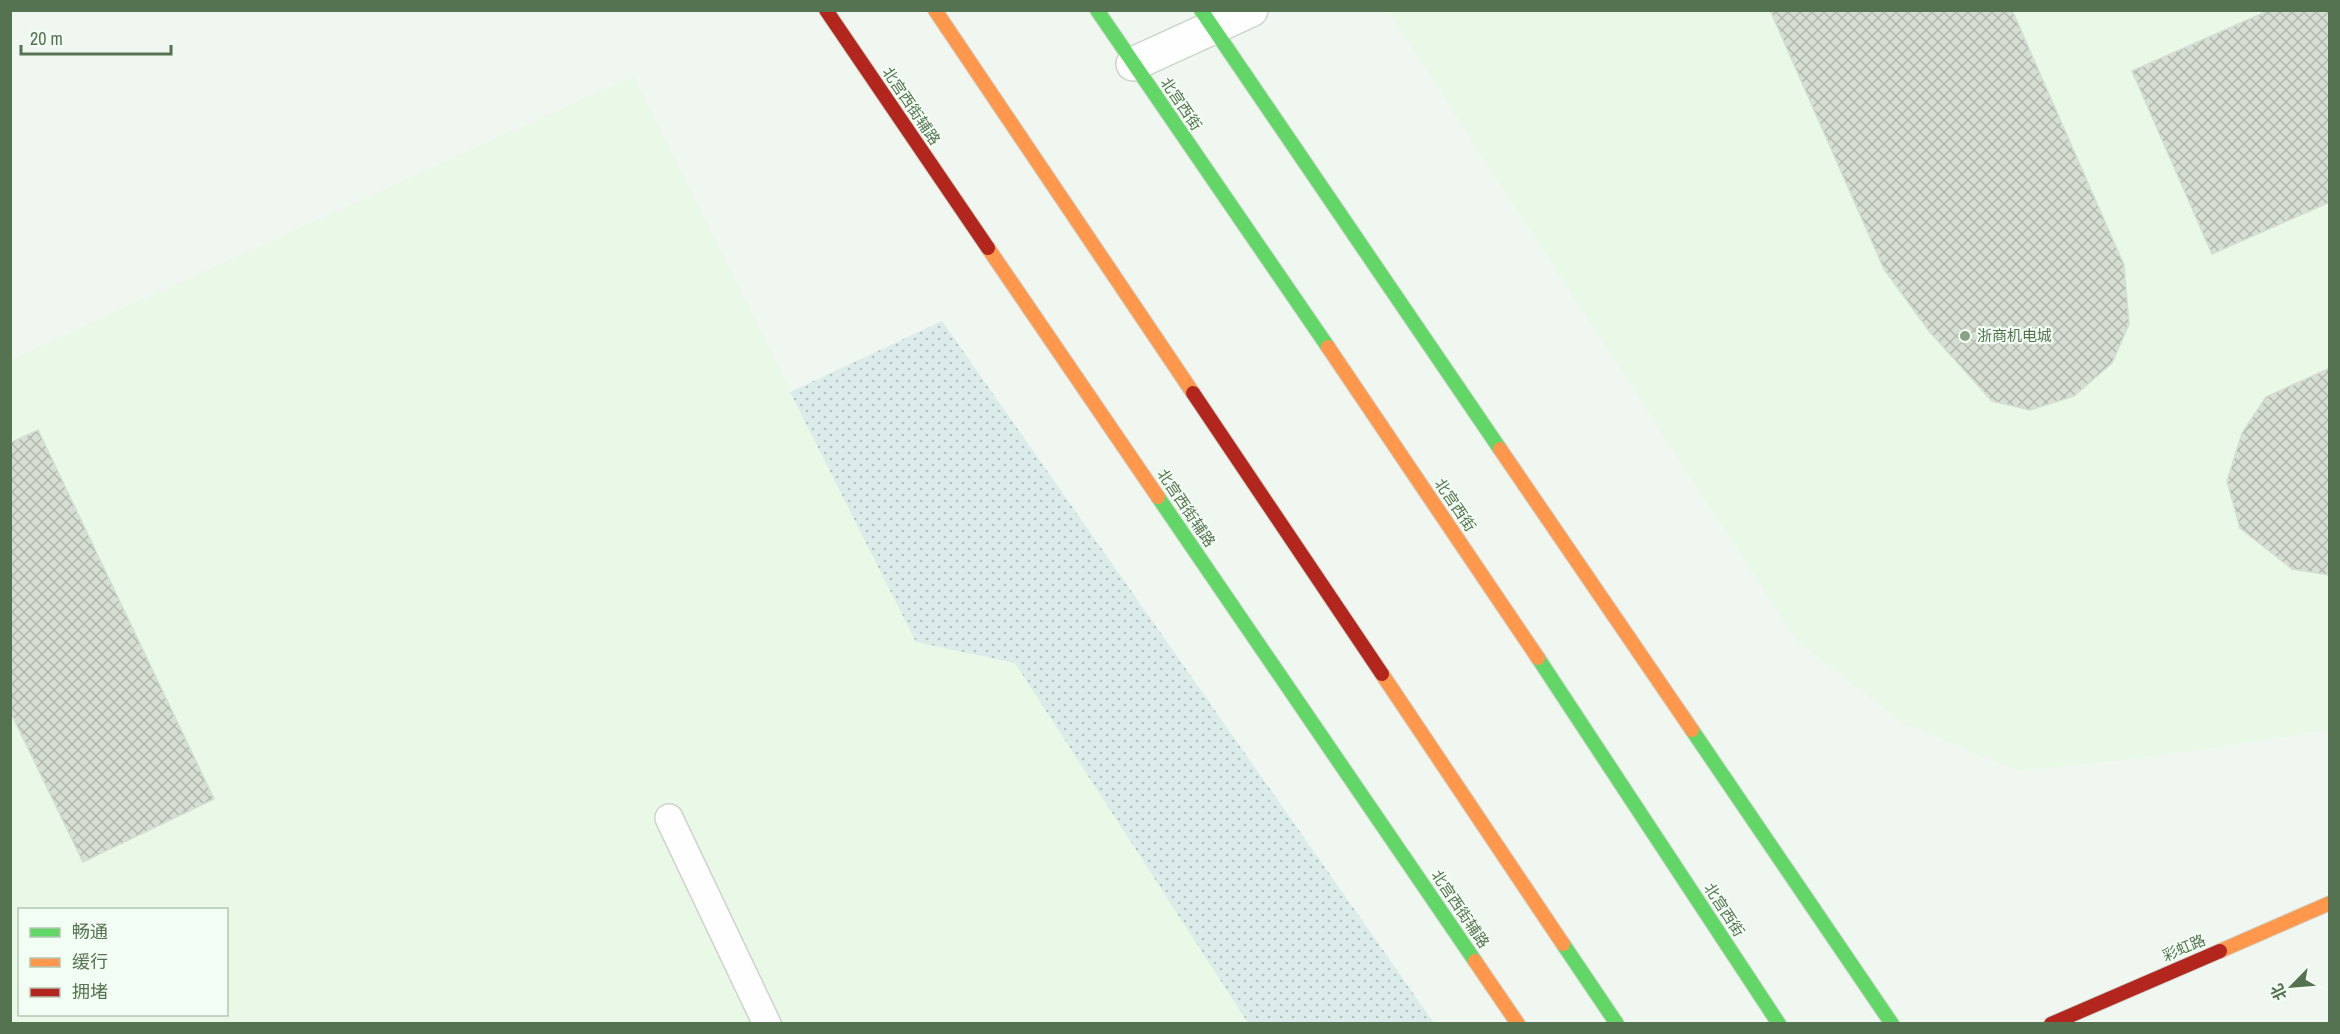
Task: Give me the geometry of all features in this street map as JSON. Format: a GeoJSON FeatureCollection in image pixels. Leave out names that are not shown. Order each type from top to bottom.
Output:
{"type":"FeatureCollection","features":[{"type":"Feature","properties":{"kind":"main road","name":"北宫西街辅路"},"geometry":{"type":"LineString","coordinates":[[826,10],[1518,1023]]}},
{"type":"Feature","properties":{"kind":"main road"},"geometry":{"type":"LineString","coordinates":[[935,10],[1617,1023]]}},
{"type":"Feature","properties":{"kind":"main road","name":"北宫西街"},"geometry":{"type":"LineString","coordinates":[[1097,10],[1492,589],[1779,1023]]}},
{"type":"Feature","properties":{"kind":"main road"},"geometry":{"type":"LineString","coordinates":[[1207,19],[1892,1023]]}},
{"type":"Feature","properties":{"kind":"main road","name":"彩虹路"},"geometry":{"type":"LineString","coordinates":[[2051,1023],[2330,903]]}},
{"type":"Feature","properties":{"kind":"street"},"geometry":{"type":"LineString","coordinates":[[1133,63],[1207,19],[1251,10]]}},
{"type":"Feature","properties":{"kind":"lane"},"geometry":{"type":"LineString","coordinates":[[669,818],[767,1023]]}},
{"type":"Feature","properties":{"kind":"shaded area","name":"浙商机电城"},"geometry":{"type":"Polygon","coordinates":[[[1388,11],[2329,11],[2329,730],[2161,756],[2018,771],[1903,723],[1797,641],[1388,11]]]}},
{"type":"Feature","properties":{"kind":"shaded area"},"geometry":{"type":"Polygon","coordinates":[[[633,76],[916,641],[1015,663],[1248,1023],[11,1023],[10,360],[633,76]]]}},
{"type":"Feature","properties":{"kind":"shaded area"},"geometry":{"type":"Polygon","coordinates":[[[942,321],[1434,1023],[1248,1023],[1015,663],[916,642],[790,392],[942,321]]]}},
{"type":"Feature","properties":{"kind":"building"},"geometry":{"type":"Polygon","coordinates":[[[1770,10],[2012,10],[2124,265],[2129,324],[2112,363],[2074,396],[2030,410],[1992,401],[1929,331],[1884,269],[1770,10]]]}},
{"type":"Feature","properties":{"kind":"building"},"geometry":{"type":"Polygon","coordinates":[[[2270,10],[2330,10],[2330,202],[2212,254],[2132,71],[2270,10]]]}},
{"type":"Feature","properties":{"kind":"building"},"geometry":{"type":"Polygon","coordinates":[[[2330,368],[2330,575],[2292,569],[2240,528],[2227,481],[2242,433],[2266,397],[2330,368]]]}},
{"type":"Feature","properties":{"kind":"building"},"geometry":{"type":"Polygon","coordinates":[[[38,430],[214,799],[83,862],[10,711],[10,443],[38,430]]]}},
{"type":"Feature","properties":{"kind":"traffic: fast"},"geometry":{"type":"LineString","coordinates":[[1097,10],[1328,347]]}},
{"type":"Feature","properties":{"kind":"traffic: fast"},"geometry":{"type":"LineString","coordinates":[[1201,10],[1500,449]]}},
{"type":"Feature","properties":{"kind":"traffic: fast"},"geometry":{"type":"LineString","coordinates":[[1158,497],[1475,961]]}},
{"type":"Feature","properties":{"kind":"traffic: fast"},"geometry":{"type":"LineString","coordinates":[[1538,658],[1779,1024]]}},
{"type":"Feature","properties":{"kind":"traffic: fast"},"geometry":{"type":"LineString","coordinates":[[1692,730],[1892,1024]]}},
{"type":"Feature","properties":{"kind":"traffic: fast"},"geometry":{"type":"LineString","coordinates":[[1563,944],[1617,1024]]}},
{"type":"Feature","properties":{"kind":"traffic: slow"},"geometry":{"type":"LineString","coordinates":[[935,10],[1193,393]]}},
{"type":"Feature","properties":{"kind":"traffic: slow"},"geometry":{"type":"LineString","coordinates":[[988,248],[1158,497]]}},
{"type":"Feature","properties":{"kind":"traffic: slow"},"geometry":{"type":"LineString","coordinates":[[1328,347],[1538,658]]}},
{"type":"Feature","properties":{"kind":"traffic: slow"},"geometry":{"type":"LineString","coordinates":[[1500,449],[1692,730]]}},
{"type":"Feature","properties":{"kind":"traffic: slow"},"geometry":{"type":"LineString","coordinates":[[1382,674],[1563,944]]}},
{"type":"Feature","properties":{"kind":"traffic: slow"},"geometry":{"type":"LineString","coordinates":[[2220,951],[2330,903]]}},
{"type":"Feature","properties":{"kind":"traffic: slow"},"geometry":{"type":"LineString","coordinates":[[1475,961],[1518,1024]]}},
{"type":"Feature","properties":{"kind":"traffic: jam"},"geometry":{"type":"LineString","coordinates":[[826,10],[988,248]]}},
{"type":"Feature","properties":{"kind":"traffic: jam"},"geometry":{"type":"LineString","coordinates":[[1193,393],[1382,674]]}},
{"type":"Feature","properties":{"kind":"traffic: jam"},"geometry":{"type":"LineString","coordinates":[[2051,1024],[2220,951]]}},
{"type":"Feature","properties":{"kind":"place","name":"浙商机电城"},"geometry":{"type":"Point","coordinates":[1965,336]}}]}
